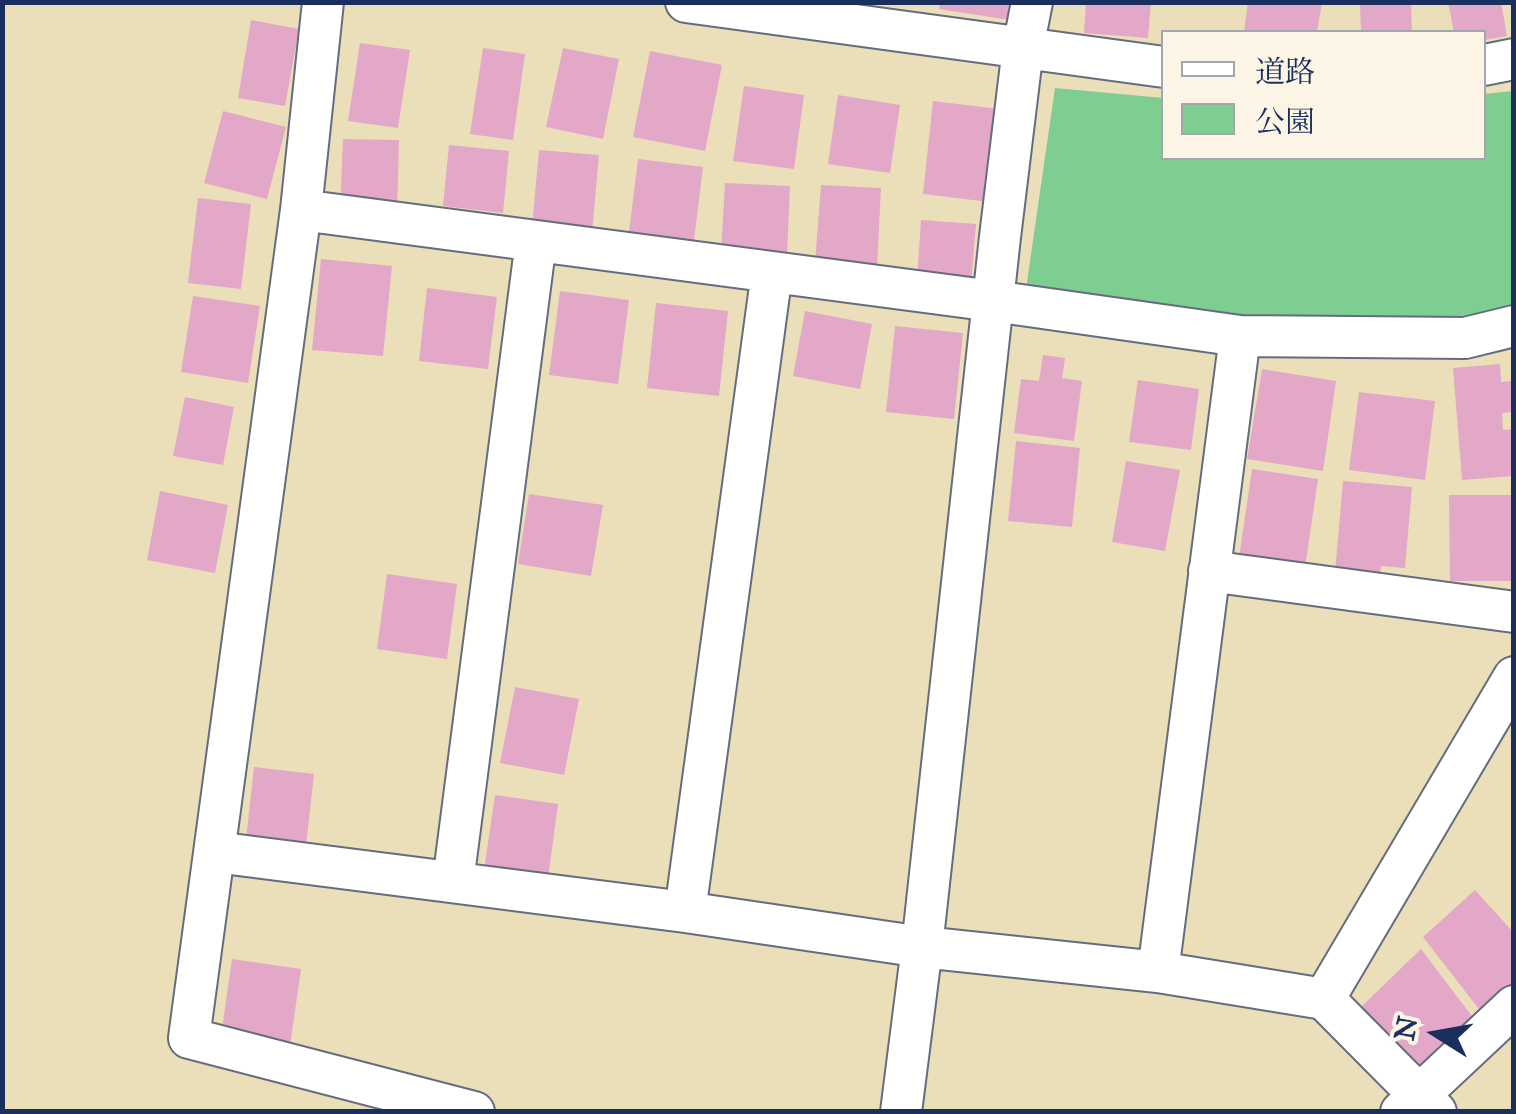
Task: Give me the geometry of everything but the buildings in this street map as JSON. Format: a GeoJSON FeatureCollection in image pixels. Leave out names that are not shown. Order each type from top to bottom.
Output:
{"type":"FeatureCollection","features":[{"type":"Feature","properties":{"kind":"street"},"geometry":{"type":"LineString","coordinates":[[323,2],[301,210],[189,1038],[474,1112]]}},
{"type":"Feature","properties":{"kind":"street"},"geometry":{"type":"LineString","coordinates":[[686,2],[1161,67]]}},
{"type":"Feature","properties":{"kind":"street"},"geometry":{"type":"LineString","coordinates":[[901,1112],[992,301],[1032,2]]}},
{"type":"Feature","properties":{"kind":"street"},"geometry":{"type":"LineString","coordinates":[[1486,65],[1514,60]]}},
{"type":"Feature","properties":{"kind":"street"},"geometry":{"type":"LineString","coordinates":[[301,210],[1240,336],[1465,338],[1514,326]]}},
{"type":"Feature","properties":{"kind":"street"},"geometry":{"type":"LineString","coordinates":[[453,882],[536,241]]}},
{"type":"Feature","properties":{"kind":"street"},"geometry":{"type":"LineString","coordinates":[[686,912],[772,272]]}},
{"type":"Feature","properties":{"kind":"street"},"geometry":{"type":"LineString","coordinates":[[1158,972],[1240,336]]}},
{"type":"Feature","properties":{"kind":"street"},"geometry":{"type":"LineString","coordinates":[[1209,571],[1514,612]]}},
{"type":"Feature","properties":{"kind":"street"},"geometry":{"type":"LineString","coordinates":[[1324,1000],[1514,677]]}},
{"type":"Feature","properties":{"kind":"street"},"geometry":{"type":"LineString","coordinates":[[215,852],[686,912],[922,947],[1158,972],[1324,1000],[1419,1106],[1514,1006]]}},
{"type":"Feature","properties":{"kind":"green space"},"geometry":{"type":"Polygon","coordinates":[[[1055,88],[1161,98],[1161,160],[1486,160],[1486,94],[1513,91],[1513,309],[1450,326],[1279,327],[1026,289],[1055,88]]]}}]}
